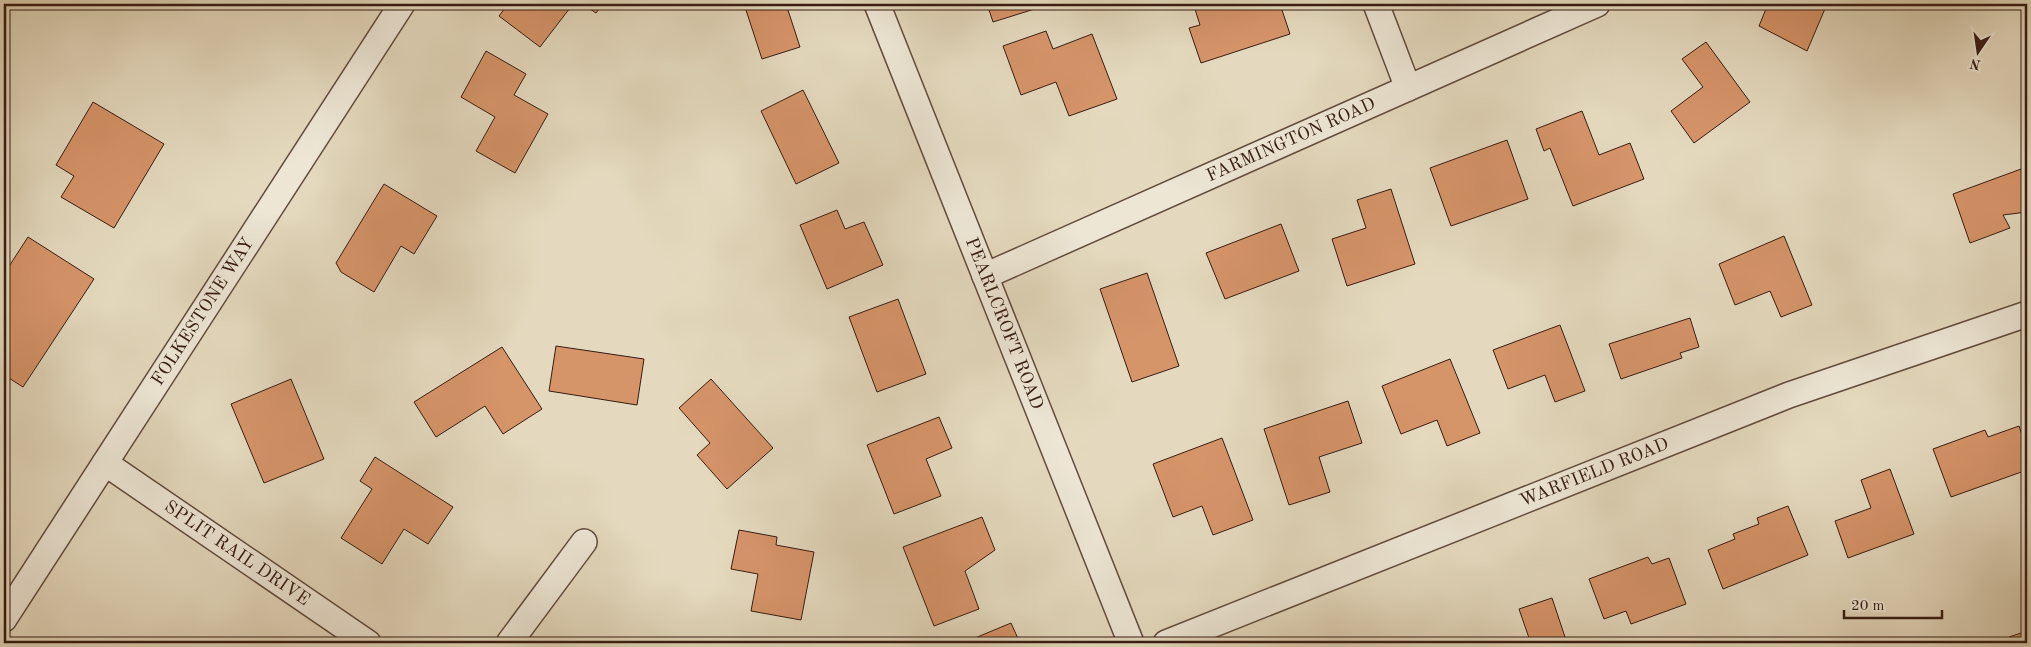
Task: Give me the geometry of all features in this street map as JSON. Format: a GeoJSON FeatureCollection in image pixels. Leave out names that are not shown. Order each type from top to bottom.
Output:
{"type":"FeatureCollection","features":[{"type":"Feature","properties":{"kind":"street","name":"FOLKESTONE WAY"},"geometry":{"type":"LineString","coordinates":[[4,619],[402,4]]}},
{"type":"Feature","properties":{"kind":"street","name":"PEARLCROFT ROAD"},"geometry":{"type":"LineString","coordinates":[[877,4],[1131,643]]}},
{"type":"Feature","properties":{"kind":"street"},"geometry":{"type":"LineString","coordinates":[[1376,4],[1408,88]]}},
{"type":"Feature","properties":{"kind":"street","name":"FARMINGTON ROAD"},"geometry":{"type":"LineString","coordinates":[[985,276],[1597,4]]}},
{"type":"Feature","properties":{"kind":"street","name":"WARFIELD ROAD"},"geometry":{"type":"LineString","coordinates":[[1166,643],[1789,395],[2027,314]]}},
{"type":"Feature","properties":{"kind":"street","name":"SPLIT RAIL DRIVE"},"geometry":{"type":"LineString","coordinates":[[105,463],[368,643]]}},
{"type":"Feature","properties":{"kind":"street"},"geometry":{"type":"LineString","coordinates":[[509,643],[584,542]]}},
{"type":"Feature","properties":{"kind":"building"},"geometry":{"type":"Polygon","coordinates":[[[508,4],[573,4],[540,47],[499,16],[508,4]]]}},
{"type":"Feature","properties":{"kind":"building"},"geometry":{"type":"Polygon","coordinates":[[[583,4],[603,4],[596,13],[583,4]]]}},
{"type":"Feature","properties":{"kind":"building"},"geometry":{"type":"Polygon","coordinates":[[[744,4],[786,4],[800,47],[762,59],[744,4]]]}},
{"type":"Feature","properties":{"kind":"building"},"geometry":{"type":"Polygon","coordinates":[[[987,4],[1040,4],[1041,7],[993,22],[987,4]]]}},
{"type":"Feature","properties":{"kind":"building"},"geometry":{"type":"Polygon","coordinates":[[[1202,4],[1280,4],[1290,34],[1201,63],[1189,28],[1200,25],[1194,6],[1202,4]]]}},
{"type":"Feature","properties":{"kind":"building"},"geometry":{"type":"Polygon","coordinates":[[[1768,4],[1827,4],[1807,51],[1759,26],[1768,4]]]}},
{"type":"Feature","properties":{"kind":"building"},"geometry":{"type":"Polygon","coordinates":[[[1046,31],[1053,49],[1092,34],[1117,99],[1069,116],[1056,82],[1021,95],[1003,46],[1046,31]]]}},
{"type":"Feature","properties":{"kind":"building"},"geometry":{"type":"Polygon","coordinates":[[[1706,42],[1750,102],[1694,143],[1671,111],[1703,87],[1682,59],[1706,42]]]}},
{"type":"Feature","properties":{"kind":"building"},"geometry":{"type":"Polygon","coordinates":[[[486,51],[526,74],[514,95],[548,114],[515,173],[476,151],[495,117],[461,97],[486,51]]]}},
{"type":"Feature","properties":{"kind":"building"},"geometry":{"type":"Polygon","coordinates":[[[803,90],[839,163],[796,184],[761,111],[803,90]]]}},
{"type":"Feature","properties":{"kind":"building"},"geometry":{"type":"Polygon","coordinates":[[[93,102],[164,144],[114,228],[61,197],[74,176],[56,165],[93,102]]]}},
{"type":"Feature","properties":{"kind":"building"},"geometry":{"type":"Polygon","coordinates":[[[1582,111],[1599,155],[1630,143],[1644,179],[1573,206],[1550,148],[1544,151],[1536,129],[1582,111]]]}},
{"type":"Feature","properties":{"kind":"building"},"geometry":{"type":"Polygon","coordinates":[[[1507,140],[1528,199],[1451,226],[1430,168],[1507,140]]]}},
{"type":"Feature","properties":{"kind":"building"},"geometry":{"type":"Polygon","coordinates":[[[2021,169],[2027,184],[2027,212],[2003,215],[2010,228],[1970,243],[1953,194],[2021,169]]]}},
{"type":"Feature","properties":{"kind":"building"},"geometry":{"type":"Polygon","coordinates":[[[384,184],[437,216],[414,254],[401,246],[374,292],[341,272],[336,263],[384,184]]]}},
{"type":"Feature","properties":{"kind":"building"},"geometry":{"type":"Polygon","coordinates":[[[1391,189],[1415,264],[1347,286],[1332,239],[1366,228],[1357,200],[1391,189]]]}},
{"type":"Feature","properties":{"kind":"building"},"geometry":{"type":"Polygon","coordinates":[[[837,210],[845,229],[864,222],[883,265],[827,289],[800,225],[837,210]]]}},
{"type":"Feature","properties":{"kind":"building"},"geometry":{"type":"Polygon","coordinates":[[[1281,224],[1299,271],[1225,299],[1206,253],[1281,224]]]}},
{"type":"Feature","properties":{"kind":"building"},"geometry":{"type":"Polygon","coordinates":[[[1784,236],[1812,305],[1781,317],[1770,291],[1735,305],[1719,264],[1784,236]]]}},
{"type":"Feature","properties":{"kind":"building"},"geometry":{"type":"Polygon","coordinates":[[[28,237],[94,279],[23,387],[4,375],[4,274],[28,237]]]}},
{"type":"Feature","properties":{"kind":"building"},"geometry":{"type":"Polygon","coordinates":[[[1147,273],[1179,366],[1132,382],[1100,289],[1147,273]]]}},
{"type":"Feature","properties":{"kind":"building"},"geometry":{"type":"Polygon","coordinates":[[[898,299],[926,374],[877,392],[849,317],[898,299]]]}},
{"type":"Feature","properties":{"kind":"building"},"geometry":{"type":"Polygon","coordinates":[[[1690,318],[1699,347],[1680,353],[1682,358],[1621,379],[1609,344],[1690,318]]]}},
{"type":"Feature","properties":{"kind":"building"},"geometry":{"type":"Polygon","coordinates":[[[1560,325],[1585,391],[1555,402],[1545,375],[1508,389],[1493,350],[1560,325]]]}},
{"type":"Feature","properties":{"kind":"building"},"geometry":{"type":"Polygon","coordinates":[[[556,346],[644,359],[637,405],[549,391],[556,346]]]}},
{"type":"Feature","properties":{"kind":"building"},"geometry":{"type":"Polygon","coordinates":[[[502,347],[542,409],[503,434],[485,406],[436,437],[414,402],[502,347]]]}},
{"type":"Feature","properties":{"kind":"building"},"geometry":{"type":"Polygon","coordinates":[[[1450,359],[1480,433],[1447,446],[1437,420],[1401,434],[1382,386],[1450,359]]]}},
{"type":"Feature","properties":{"kind":"building"},"geometry":{"type":"Polygon","coordinates":[[[291,379],[324,459],[264,483],[231,404],[291,379]]]}},
{"type":"Feature","properties":{"kind":"building"},"geometry":{"type":"Polygon","coordinates":[[[711,379],[773,448],[727,489],[697,455],[710,443],[679,408],[711,379]]]}},
{"type":"Feature","properties":{"kind":"building"},"geometry":{"type":"Polygon","coordinates":[[[1348,401],[1362,443],[1319,457],[1330,492],[1289,505],[1264,429],[1348,401]]]}},
{"type":"Feature","properties":{"kind":"building"},"geometry":{"type":"Polygon","coordinates":[[[939,417],[952,448],[926,459],[941,496],[894,514],[867,445],[939,417]]]}},
{"type":"Feature","properties":{"kind":"building"},"geometry":{"type":"Polygon","coordinates":[[[2019,426],[2027,450],[2027,470],[1951,497],[1933,449],[1985,430],[1988,437],[2019,426]]]}},
{"type":"Feature","properties":{"kind":"building"},"geometry":{"type":"Polygon","coordinates":[[[1222,438],[1253,520],[1213,535],[1202,506],[1173,517],[1153,464],[1222,438]]]}},
{"type":"Feature","properties":{"kind":"building"},"geometry":{"type":"Polygon","coordinates":[[[375,457],[453,507],[428,544],[404,529],[382,564],[341,538],[372,489],[360,481],[375,457]]]}},
{"type":"Feature","properties":{"kind":"building"},"geometry":{"type":"Polygon","coordinates":[[[1890,469],[1914,534],[1848,558],[1835,521],[1871,508],[1861,480],[1890,469]]]}},
{"type":"Feature","properties":{"kind":"building"},"geometry":{"type":"Polygon","coordinates":[[[1788,506],[1808,555],[1723,589],[1708,550],[1735,539],[1733,534],[1759,524],[1757,518],[1788,506]]]}},
{"type":"Feature","properties":{"kind":"building"},"geometry":{"type":"Polygon","coordinates":[[[982,517],[995,550],[965,571],[979,609],[934,626],[903,547],[982,517]]]}},
{"type":"Feature","properties":{"kind":"building"},"geometry":{"type":"Polygon","coordinates":[[[739,530],[777,537],[776,545],[814,552],[801,620],[751,611],[758,574],[731,569],[739,530]]]}},
{"type":"Feature","properties":{"kind":"building"},"geometry":{"type":"Polygon","coordinates":[[[1648,557],[1652,564],[1669,558],[1686,604],[1631,624],[1626,611],[1604,619],[1589,579],[1648,557]]]}},
{"type":"Feature","properties":{"kind":"building"},"geometry":{"type":"Polygon","coordinates":[[[1552,598],[1567,643],[1514,643],[1529,638],[1519,609],[1552,598]]]}},
{"type":"Feature","properties":{"kind":"building"},"geometry":{"type":"Polygon","coordinates":[[[1011,623],[1020,643],[963,643],[1011,623]]]}},
{"type":"Feature","properties":{"kind":"building"},"geometry":{"type":"Polygon","coordinates":[[[2027,631],[2027,643],[2011,643],[2009,637],[2027,631]]]}}]}
